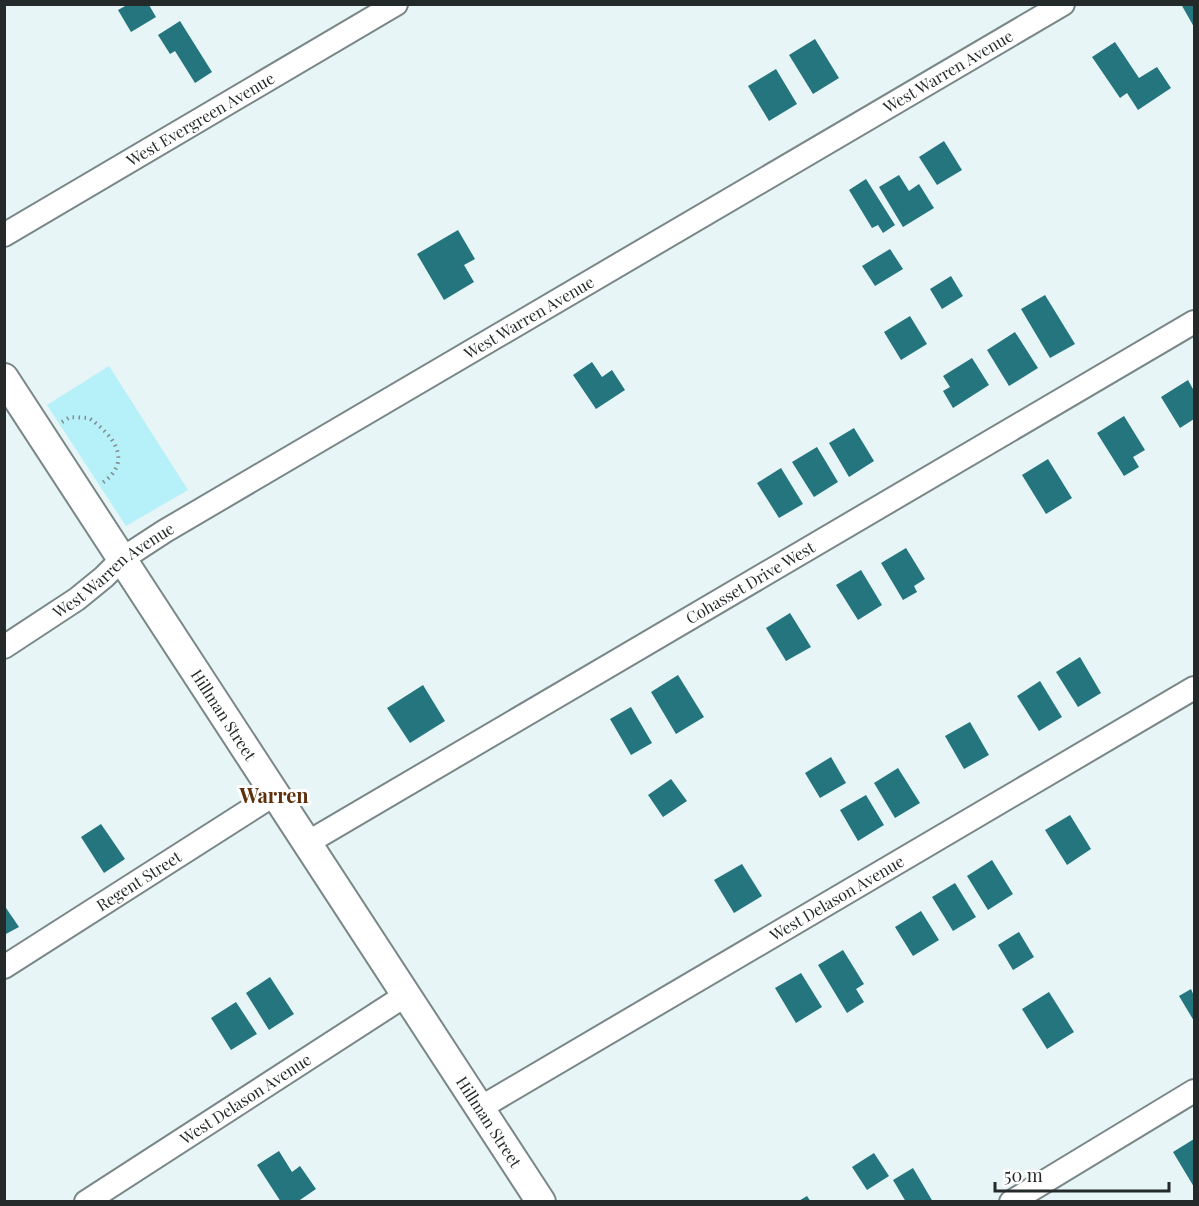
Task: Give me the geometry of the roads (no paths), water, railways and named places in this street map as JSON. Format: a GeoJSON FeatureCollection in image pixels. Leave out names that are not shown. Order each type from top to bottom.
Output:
{"type":"FeatureCollection","features":[{"type":"Feature","properties":{"kind":"street","name":"West Evergreen Avenue"},"geometry":{"type":"LineString","coordinates":[[4,235],[396,4]]}},
{"type":"Feature","properties":{"kind":"street","name":"West Warren Avenue"},"geometry":{"type":"LineString","coordinates":[[4,647],[77,599],[104,578],[122,559],[165,531],[1063,4]]}},
{"type":"Feature","properties":{"kind":"street","name":"Cohasset Drive West"},"geometry":{"type":"LineString","coordinates":[[307,843],[1194,322]]}},
{"type":"Feature","properties":{"kind":"street","name":"Hillman Street"},"geometry":{"type":"LineString","coordinates":[[4,378],[541,1202]]}},
{"type":"Feature","properties":{"kind":"street","name":"West Delason Avenue"},"geometry":{"type":"LineString","coordinates":[[480,1108],[1194,688]]}},
{"type":"Feature","properties":{"kind":"street","name":"Regent Street"},"geometry":{"type":"LineString","coordinates":[[4,967],[275,794]]}},
{"type":"Feature","properties":{"kind":"street","name":"West Delason Avenue"},"geometry":{"type":"LineString","coordinates":[[86,1202],[406,994]]}},
{"type":"Feature","properties":{"kind":"street"},"geometry":{"type":"LineString","coordinates":[[1011,1202],[1194,1090]]}},
{"type":"Feature","properties":{"kind":"district","name":"Warren"},"geometry":{"type":"Point","coordinates":[274,796]}}]}
